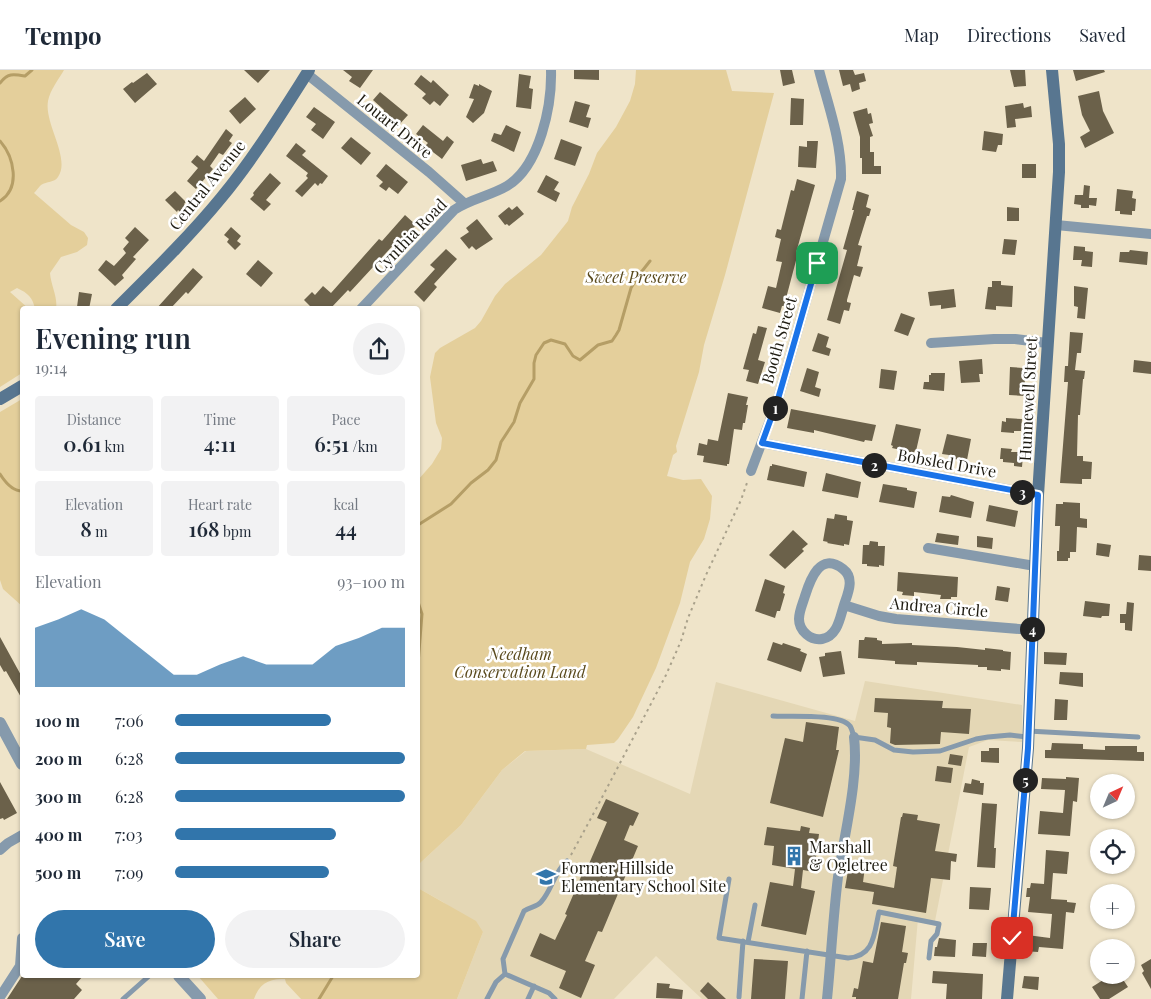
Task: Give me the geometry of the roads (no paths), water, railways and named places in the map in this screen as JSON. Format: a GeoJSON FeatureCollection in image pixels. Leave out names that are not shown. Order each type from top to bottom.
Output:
{"type":"FeatureCollection","features":[{"type":"Feature","properties":{"kind":"main road","name":"Hunnewell Street"},"geometry":{"type":"LineString","coordinates":[[1007,999],[1028,734],[1038,495],[1056,225],[1059,144],[1052,70]]}},
{"type":"Feature","properties":{"kind":"main road","name":"Central Avenue"},"geometry":{"type":"LineString","coordinates":[[120,306],[198,226],[259,146],[308,72]]}},
{"type":"Feature","properties":{"kind":"main road"},"geometry":{"type":"LineString","coordinates":[[0,399],[20,387]]}},
{"type":"Feature","properties":{"kind":"street","name":"Cynthia Road"},"geometry":{"type":"LineString","coordinates":[[365,306],[454,210],[464,203],[509,184],[523,170],[544,131],[552,85],[551,70]]}},
{"type":"Feature","properties":{"kind":"street","name":"Booth Street"},"geometry":{"type":"LineString","coordinates":[[751,471],[778,399],[841,179],[839,148],[819,70]]}},
{"type":"Feature","properties":{"kind":"street","name":"Louart Drive"},"geometry":{"type":"LineString","coordinates":[[308,72],[464,203]]}},
{"type":"Feature","properties":{"kind":"street"},"geometry":{"type":"LineString","coordinates":[[1056,225],[1151,234]]}},
{"type":"Feature","properties":{"kind":"street"},"geometry":{"type":"LineString","coordinates":[[931,343],[994,339],[1015,339],[1047,343]]}},
{"type":"Feature","properties":{"kind":"street","name":"Bobsled Drive"},"geometry":{"type":"LineString","coordinates":[[762,443],[1038,495]]}},
{"type":"Feature","properties":{"kind":"street"},"geometry":{"type":"LineString","coordinates":[[928,548],[1035,566]]}},
{"type":"Feature","properties":{"kind":"street"},"geometry":{"type":"LineString","coordinates":[[836,565],[847,574],[850,586],[844,605],[837,628],[829,636],[822,639],[815,638],[808,636],[802,629],[799,620],[800,612],[811,576],[821,566],[836,565]]}},
{"type":"Feature","properties":{"kind":"street","name":"Andrea Circle"},"geometry":{"type":"LineString","coordinates":[[844,605],[879,616],[896,619],[1032,630]]}},
{"type":"Feature","properties":{"kind":"street"},"geometry":{"type":"LineString","coordinates":[[0,723],[20,760]]}},
{"type":"Feature","properties":{"kind":"street"},"geometry":{"type":"LineString","coordinates":[[827,999],[838,879],[856,753],[854,737]]}},
{"type":"Feature","properties":{"kind":"street"},"geometry":{"type":"LineString","coordinates":[[0,850],[20,836]]}},
{"type":"Feature","properties":{"kind":"street"},"geometry":{"type":"LineString","coordinates":[[0,997],[20,966]]}},
{"type":"Feature","properties":{"kind":"street"},"geometry":{"type":"LineString","coordinates":[[181,978],[200,999]]}},
{"type":"Feature","properties":{"kind":"lane"},"geometry":{"type":"LineString","coordinates":[[773,716],[817,716],[836,719],[850,726],[854,737],[874,740],[894,750],[913,752],[940,751],[976,739],[1010,735],[1138,737]]}},
{"type":"Feature","properties":{"kind":"lane"},"geometry":{"type":"LineString","coordinates":[[487,999],[496,982],[504,974],[503,959],[524,911],[538,906],[559,869],[567,861]]}},
{"type":"Feature","properties":{"kind":"lane"},"geometry":{"type":"LineString","coordinates":[[729,878],[719,938],[848,958],[858,957],[866,952],[871,945],[879,912],[939,924],[937,934],[932,941],[930,958]]}},
{"type":"Feature","properties":{"kind":"lane"},"geometry":{"type":"LineString","coordinates":[[739,997],[746,942],[755,905]]}},
{"type":"Feature","properties":{"kind":"lane"},"geometry":{"type":"LineString","coordinates":[[802,999],[807,951]]}},
{"type":"Feature","properties":{"kind":"lane"},"geometry":{"type":"LineString","coordinates":[[504,974],[550,993],[555,999]]}},
{"type":"Feature","properties":{"kind":"lane"},"geometry":{"type":"LineString","coordinates":[[123,999],[148,978]]}},
{"type":"Feature","properties":{"kind":"lane"},"geometry":{"type":"LineString","coordinates":[[528,999],[534,986]]}},
{"type":"Feature","properties":{"kind":"waterway"},"geometry":{"type":"LineString","coordinates":[[0,83],[8,76],[25,76],[32,70]]}},
{"type":"Feature","properties":{"kind":"waterway"},"geometry":{"type":"LineString","coordinates":[[0,141],[9,155],[13,172],[11,188],[0,201]]}},
{"type":"Feature","properties":{"kind":"waterway"},"geometry":{"type":"LineString","coordinates":[[420,524],[451,504],[471,483],[488,470],[496,460],[501,442],[514,422],[520,403],[534,379],[536,355],[544,343],[551,340],[565,344],[573,356],[580,360],[598,345],[612,341],[619,330],[631,288],[650,261]]}},
{"type":"Feature","properties":{"kind":"waterway"},"geometry":{"type":"LineString","coordinates":[[0,474],[12,488],[20,491]]}},
{"type":"Feature","properties":{"kind":"waterway"},"geometry":{"type":"LineString","coordinates":[[420,608],[422,614],[420,639]]}},
{"type":"Feature","properties":{"kind":"waterway"},"geometry":{"type":"LineString","coordinates":[[319,999],[332,978]]}},
{"type":"Feature","properties":{"kind":"place","name":"Marshall & Ogletree"},"geometry":{"type":"Point","coordinates":[794,856]}},
{"type":"Feature","properties":{"kind":"place","name":"Former Hillside Elementary School Site"},"geometry":{"type":"Point","coordinates":[546,877]}},
{"type":"Feature","properties":{"kind":"park label","name":"Sweet Preserve"},"geometry":{"type":"Point","coordinates":[636,277]}},
{"type":"Feature","properties":{"kind":"park label","name":"Needham Conservation Land"},"geometry":{"type":"Point","coordinates":[520,663]}}]}
